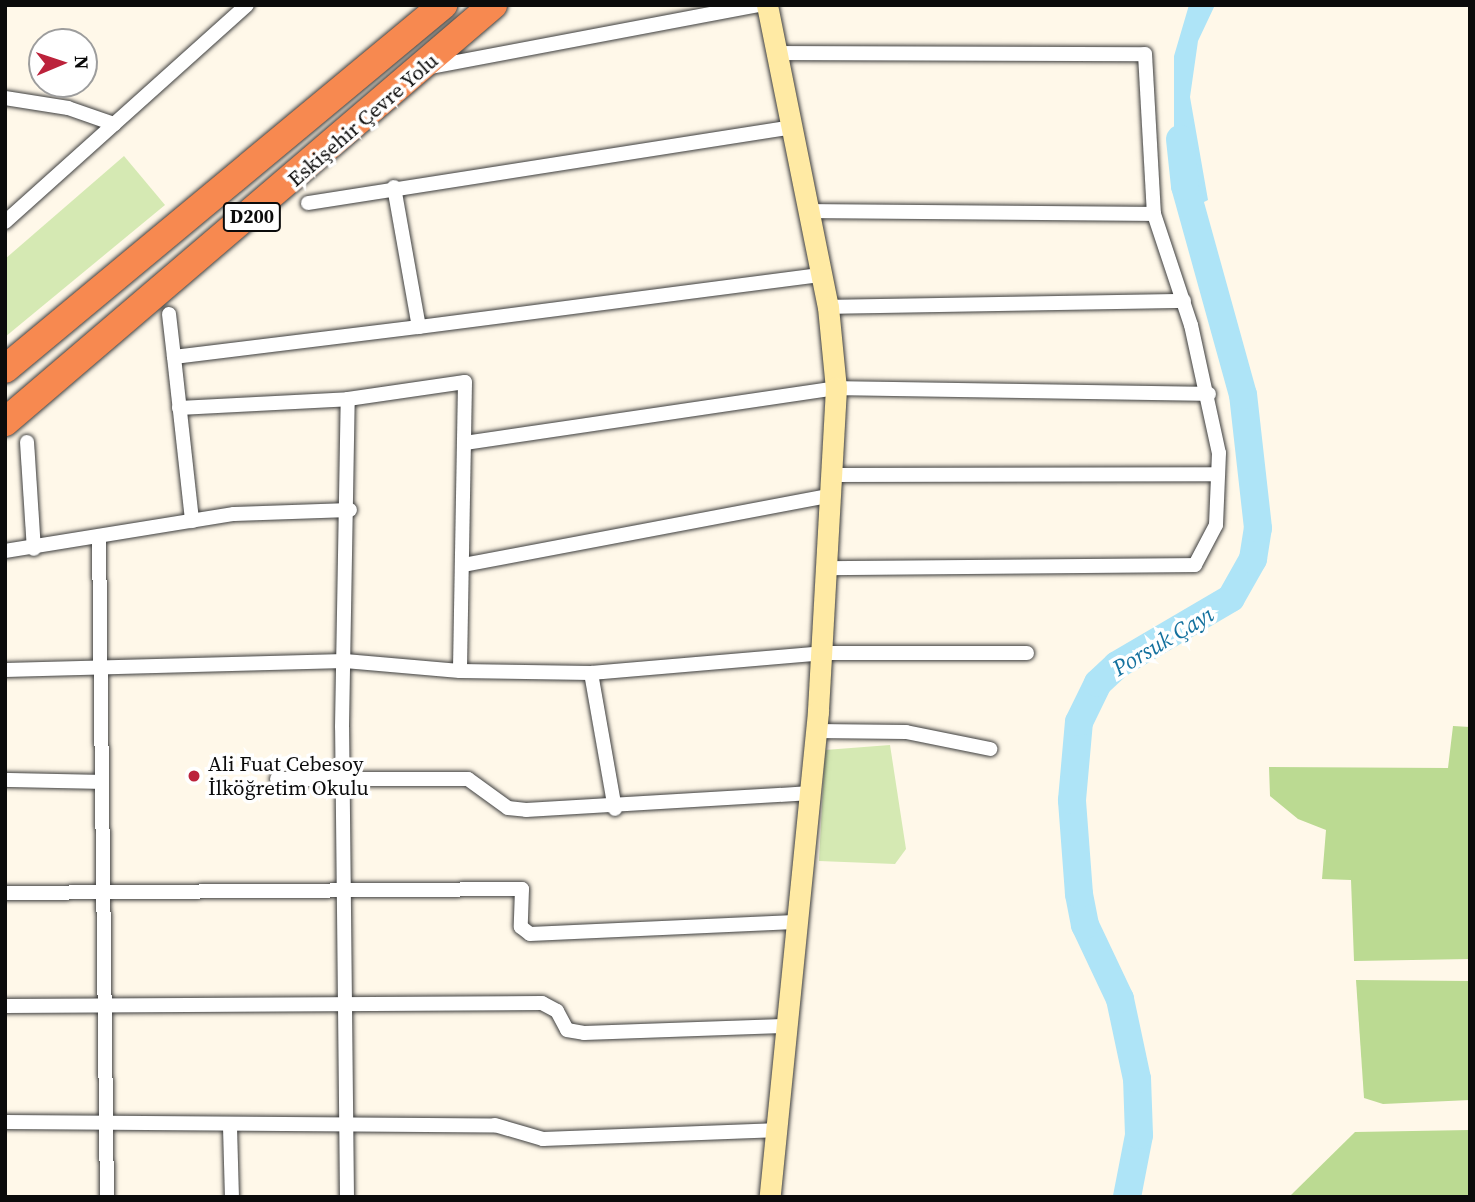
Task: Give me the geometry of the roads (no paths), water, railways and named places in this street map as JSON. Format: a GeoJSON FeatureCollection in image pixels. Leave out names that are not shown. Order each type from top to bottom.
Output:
{"type":"FeatureCollection","features":[{"type":"Feature","properties":{"kind":"highway","name":"Eskişehir Çevre Yolu"},"geometry":{"type":"LineString","coordinates":[[5,369],[443,5]]}},
{"type":"Feature","properties":{"kind":"highway","name":"Eskişehir Çevre Yolu"},"geometry":{"type":"LineString","coordinates":[[5,422],[493,5]]}},
{"type":"Feature","properties":{"kind":"street"},"geometry":{"type":"LineString","coordinates":[[5,222],[247,5]]}},
{"type":"Feature","properties":{"kind":"street"},"geometry":{"type":"LineString","coordinates":[[422,68],[759,5]]}},
{"type":"Feature","properties":{"kind":"street"},"geometry":{"type":"LineString","coordinates":[[767,5],[828,307],[836,388],[834,485],[816,731],[783,1026],[770,1197]]}},
{"type":"Feature","properties":{"kind":"street"},"geometry":{"type":"LineString","coordinates":[[776,53],[1145,54],[1154,215],[1184,301],[1209,394],[1218,474],[1216,524],[1195,565],[828,568]]}},
{"type":"Feature","properties":{"kind":"street"},"geometry":{"type":"LineString","coordinates":[[5,98],[68,108],[114,124]]}},
{"type":"Feature","properties":{"kind":"street"},"geometry":{"type":"LineString","coordinates":[[308,203],[394,187],[791,127]]}},
{"type":"Feature","properties":{"kind":"street"},"geometry":{"type":"LineString","coordinates":[[394,187],[419,327]]}},
{"type":"Feature","properties":{"kind":"street"},"geometry":{"type":"LineString","coordinates":[[809,211],[1154,215]]}},
{"type":"Feature","properties":{"kind":"street"},"geometry":{"type":"LineString","coordinates":[[174,357],[821,275]]}},
{"type":"Feature","properties":{"kind":"street"},"geometry":{"type":"LineString","coordinates":[[828,307],[1184,301]]}},
{"type":"Feature","properties":{"kind":"street"},"geometry":{"type":"LineString","coordinates":[[169,314],[192,521]]}},
{"type":"Feature","properties":{"kind":"street"},"geometry":{"type":"LineString","coordinates":[[179,408],[348,399],[465,382],[460,671]]}},
{"type":"Feature","properties":{"kind":"street"},"geometry":{"type":"LineString","coordinates":[[465,443],[836,388],[1209,394]]}},
{"type":"Feature","properties":{"kind":"street"},"geometry":{"type":"LineString","coordinates":[[347,1197],[342,1126],[342,778],[350,510],[348,399]]}},
{"type":"Feature","properties":{"kind":"street"},"geometry":{"type":"LineString","coordinates":[[27,442],[34,548]]}},
{"type":"Feature","properties":{"kind":"street"},"geometry":{"type":"LineString","coordinates":[[463,565],[834,485],[1218,474]]}},
{"type":"Feature","properties":{"kind":"street"},"geometry":{"type":"LineString","coordinates":[[5,551],[192,521],[350,510]]}},
{"type":"Feature","properties":{"kind":"street"},"geometry":{"type":"LineString","coordinates":[[99,537],[98,782],[107,1197]]}},
{"type":"Feature","properties":{"kind":"street"},"geometry":{"type":"LineString","coordinates":[[5,670],[345,661],[460,671],[591,673],[822,653],[1027,653]]}},
{"type":"Feature","properties":{"kind":"street"},"geometry":{"type":"LineString","coordinates":[[591,673],[615,809]]}},
{"type":"Feature","properties":{"kind":"street"},"geometry":{"type":"LineString","coordinates":[[816,731],[906,732],[990,749]]}},
{"type":"Feature","properties":{"kind":"street"},"geometry":{"type":"LineString","coordinates":[[277,779],[468,779],[508,808],[615,809],[810,793]]}},
{"type":"Feature","properties":{"kind":"street"},"geometry":{"type":"LineString","coordinates":[[5,780],[98,782]]}},
{"type":"Feature","properties":{"kind":"street"},"geometry":{"type":"LineString","coordinates":[[5,893],[522,889],[521,927],[530,934],[795,922]]}},
{"type":"Feature","properties":{"kind":"street"},"geometry":{"type":"LineString","coordinates":[[5,1006],[344,1007],[542,1003],[557,1011],[567,1030],[584,1033],[783,1026]]}},
{"type":"Feature","properties":{"kind":"street"},"geometry":{"type":"LineString","coordinates":[[5,1122],[230,1127],[495,1125],[543,1139],[775,1130]]}},
{"type":"Feature","properties":{"kind":"street"},"geometry":{"type":"LineString","coordinates":[[230,1127],[232,1197]]}},
{"type":"Feature","properties":{"kind":"water"},"geometry":{"type":"Polygon","coordinates":[[[1189,5],[1215,5],[1198,41],[1190,97],[1208,200],[1194,207],[1174,147],[1174,56],[1189,5]]]}},
{"type":"Feature","properties":{"kind":"waterway","name":"Porsuk Çayı"},"geometry":{"type":"LineString","coordinates":[[1127,1197],[1139,1135],[1137,1079],[1120,999],[1085,925],[1079,894],[1072,800],[1079,722],[1098,683],[1117,665],[1231,598],[1253,559],[1258,528],[1243,395],[1185,186],[1180,139]]}},
{"type":"Feature","properties":{"kind":"place","name":"Ali Fuat Cebesoy İlköğretim Okulu"},"geometry":{"type":"Point","coordinates":[194,776]}}]}
